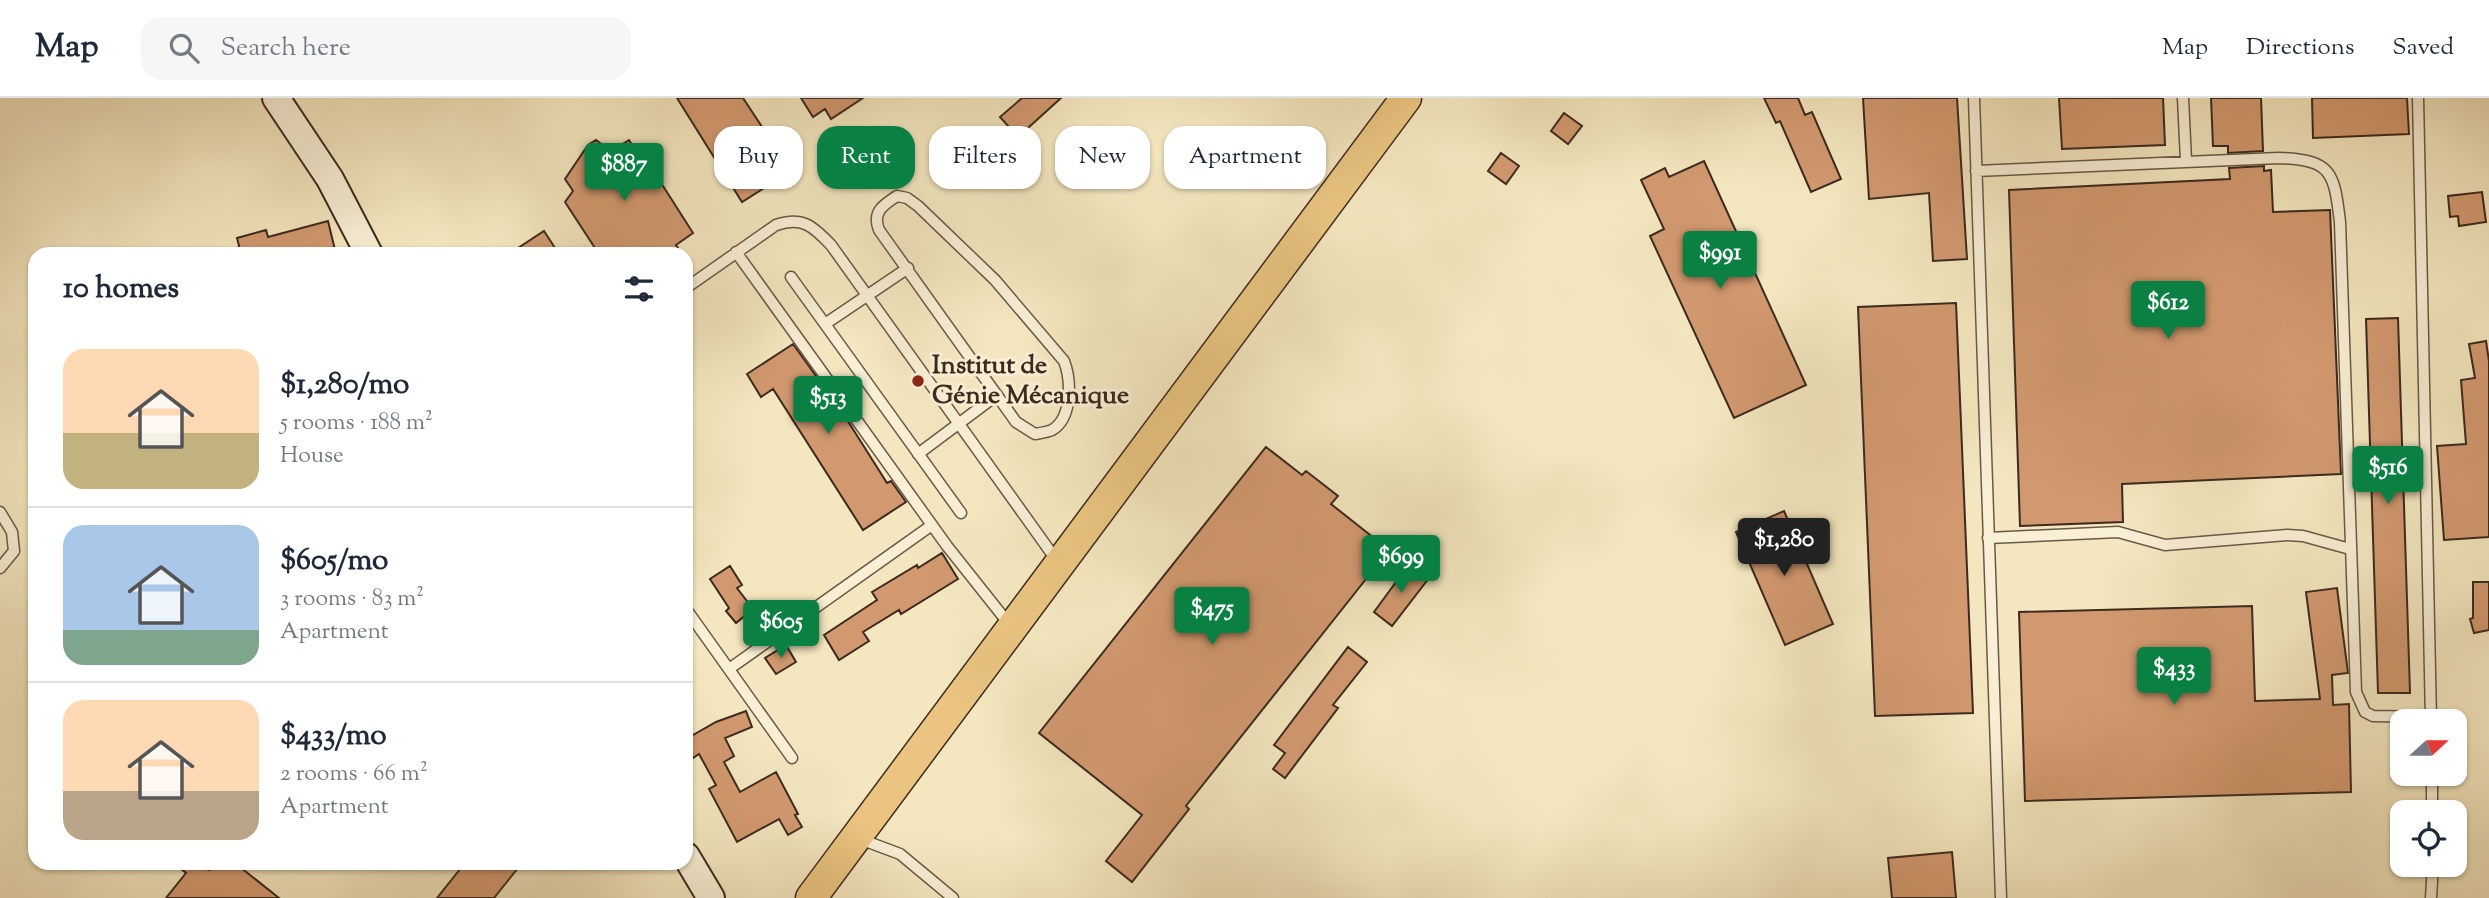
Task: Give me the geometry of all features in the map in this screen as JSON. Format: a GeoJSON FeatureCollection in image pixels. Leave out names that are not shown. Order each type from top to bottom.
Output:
{"type":"FeatureCollection","features":[{"type":"Feature","properties":{"kind":"main road"},"geometry":{"type":"LineString","coordinates":[[811,898],[1406,98]]}},
{"type":"Feature","properties":{"kind":"street"},"geometry":{"type":"LineString","coordinates":[[276,98],[330,179],[365,247]]}},
{"type":"Feature","properties":{"kind":"street"},"geometry":{"type":"LineString","coordinates":[[693,868],[711,898]]}},
{"type":"Feature","properties":{"kind":"lane"},"geometry":{"type":"LineString","coordinates":[[1974,98],[2001,898]]}},
{"type":"Feature","properties":{"kind":"lane"},"geometry":{"type":"LineString","coordinates":[[2183,98],[2186,161]]}},
{"type":"Feature","properties":{"kind":"lane"},"geometry":{"type":"LineString","coordinates":[[2418,98],[2431,709]]}},
{"type":"Feature","properties":{"kind":"lane"},"geometry":{"type":"LineString","coordinates":[[1976,171],[2252,158],[2307,159],[2321,164],[2330,174],[2337,195],[2340,222],[2356,692],[2365,712],[2373,716],[2390,717]]}},
{"type":"Feature","properties":{"kind":"lane"},"geometry":{"type":"LineString","coordinates":[[897,196],[907,198],[918,206],[995,280],[1064,361],[1070,374],[1069,398],[1061,421],[1052,430],[1035,434],[1016,422],[908,268],[875,221],[876,214],[883,205],[897,196]]}},
{"type":"Feature","properties":{"kind":"lane"},"geometry":{"type":"LineString","coordinates":[[693,283],[776,225],[799,221],[817,230],[831,245],[1060,564]]}},
{"type":"Feature","properties":{"kind":"lane"},"geometry":{"type":"LineString","coordinates":[[736,252],[932,525],[1012,628]]}},
{"type":"Feature","properties":{"kind":"lane"},"geometry":{"type":"LineString","coordinates":[[825,324],[908,268]]}},
{"type":"Feature","properties":{"kind":"lane"},"geometry":{"type":"LineString","coordinates":[[791,277],[961,513]]}},
{"type":"Feature","properties":{"kind":"lane"},"geometry":{"type":"LineString","coordinates":[[918,454],[997,395]]}},
{"type":"Feature","properties":{"kind":"lane"},"geometry":{"type":"LineString","coordinates":[[0,512],[12,532],[14,551],[0,568]]}},
{"type":"Feature","properties":{"kind":"lane"},"geometry":{"type":"LineString","coordinates":[[729,669],[932,525]]}},
{"type":"Feature","properties":{"kind":"lane"},"geometry":{"type":"LineString","coordinates":[[1988,538],[2118,532],[2165,545],[2287,535],[2304,536],[2350,549]]}},
{"type":"Feature","properties":{"kind":"lane"},"geometry":{"type":"LineString","coordinates":[[693,619],[792,758]]}},
{"type":"Feature","properties":{"kind":"lane"},"geometry":{"type":"LineString","coordinates":[[856,838],[900,854],[953,898]]}},
{"type":"Feature","properties":{"kind":"lane"},"geometry":{"type":"LineString","coordinates":[[2431,898],[2433,877]]}},
{"type":"Feature","properties":{"kind":"building"},"geometry":{"type":"Polygon","coordinates":[[[677,98],[743,98],[761,126],[714,126],[714,157],[677,98]]]}},
{"type":"Feature","properties":{"kind":"building"},"geometry":{"type":"Polygon","coordinates":[[[801,98],[863,98],[831,119],[825,109],[813,117],[801,98]]]}},
{"type":"Feature","properties":{"kind":"building"},"geometry":{"type":"Polygon","coordinates":[[[1022,98],[1061,98],[1030,126],[1008,126],[1000,117],[1022,98]]]}},
{"type":"Feature","properties":{"kind":"building"},"geometry":{"type":"Polygon","coordinates":[[[1764,98],[1798,98],[1805,115],[1812,112],[1841,179],[1811,192],[1780,121],[1776,123],[1764,98]]]}},
{"type":"Feature","properties":{"kind":"building"},"geometry":{"type":"Polygon","coordinates":[[[1863,98],[1957,98],[1967,259],[1933,261],[1929,193],[1869,199],[1863,98]]]}},
{"type":"Feature","properties":{"kind":"building"},"geometry":{"type":"Polygon","coordinates":[[[2059,98],[2163,98],[2165,145],[2062,149],[2059,98]]]}},
{"type":"Feature","properties":{"kind":"building"},"geometry":{"type":"Polygon","coordinates":[[[2211,98],[2261,98],[2263,151],[2228,153],[2228,146],[2213,146],[2211,98]]]}},
{"type":"Feature","properties":{"kind":"building"},"geometry":{"type":"Polygon","coordinates":[[[2312,98],[2407,98],[2409,134],[2313,138],[2312,98]]]}},
{"type":"Feature","properties":{"kind":"building"},"geometry":{"type":"Polygon","coordinates":[[[1564,113],[1582,126],[1568,144],[1551,131],[1564,113]]]}},
{"type":"Feature","properties":{"kind":"building"},"geometry":{"type":"Polygon","coordinates":[[[596,140],[611,151],[629,140],[641,159],[649,164],[693,233],[676,245],[677,247],[594,247],[565,202],[573,191],[565,179],[588,145],[596,140]]]}},
{"type":"Feature","properties":{"kind":"building"},"geometry":{"type":"Polygon","coordinates":[[[1501,153],[1519,166],[1506,184],[1488,171],[1501,153]]]}},
{"type":"Feature","properties":{"kind":"building"},"geometry":{"type":"Polygon","coordinates":[[[1704,161],[1806,385],[1734,418],[1650,236],[1664,229],[1641,180],[1665,168],[1669,177],[1704,161]]]}},
{"type":"Feature","properties":{"kind":"building"},"geometry":{"type":"Polygon","coordinates":[[[2264,166],[2264,171],[2271,170],[2273,212],[2330,210],[2341,474],[2122,484],[2123,522],[2020,526],[2009,190],[2230,179],[2229,168],[2264,166]]]}},
{"type":"Feature","properties":{"kind":"building"},"geometry":{"type":"Polygon","coordinates":[[[734,189],[763,189],[742,202],[734,189]]]}},
{"type":"Feature","properties":{"kind":"building"},"geometry":{"type":"Polygon","coordinates":[[[2482,192],[2486,222],[2459,226],[2458,216],[2450,217],[2448,196],[2482,192]]]}},
{"type":"Feature","properties":{"kind":"building"},"geometry":{"type":"Polygon","coordinates":[[[328,221],[334,247],[239,247],[237,238],[266,230],[268,237],[328,221]]]}},
{"type":"Feature","properties":{"kind":"building"},"geometry":{"type":"Polygon","coordinates":[[[544,231],[554,247],[520,247],[544,231]]]}},
{"type":"Feature","properties":{"kind":"building"},"geometry":{"type":"Polygon","coordinates":[[[1956,303],[1973,713],[1875,716],[1858,307],[1956,303]]]}},
{"type":"Feature","properties":{"kind":"building"},"geometry":{"type":"Polygon","coordinates":[[[2398,318],[2410,693],[2378,693],[2366,319],[2398,318]]]}},
{"type":"Feature","properties":{"kind":"building"},"geometry":{"type":"Polygon","coordinates":[[[2486,341],[2489,361],[2489,537],[2444,540],[2437,446],[2466,444],[2461,380],[2475,378],[2469,344],[2486,341]]]}},
{"type":"Feature","properties":{"kind":"building"},"geometry":{"type":"Polygon","coordinates":[[[793,344],[844,415],[887,483],[891,481],[906,502],[863,530],[773,389],[761,397],[747,374],[793,344]]]}},
{"type":"Feature","properties":{"kind":"building"},"geometry":{"type":"Polygon","coordinates":[[[1266,447],[1302,475],[1306,471],[1338,496],[1331,504],[1389,550],[1186,806],[1189,809],[1132,882],[1106,861],[1142,815],[1039,733],[1266,447]]]}},
{"type":"Feature","properties":{"kind":"building"},"geometry":{"type":"Polygon","coordinates":[[[1784,511],[1833,624],[1785,645],[1736,532],[1784,511]]]}},
{"type":"Feature","properties":{"kind":"building"},"geometry":{"type":"Polygon","coordinates":[[[942,553],[958,579],[901,614],[899,610],[863,632],[869,641],[839,660],[824,635],[877,600],[872,592],[942,553]]]}},
{"type":"Feature","properties":{"kind":"building"},"geometry":{"type":"Polygon","coordinates":[[[1410,563],[1429,578],[1392,626],[1374,612],[1410,563]]]}},
{"type":"Feature","properties":{"kind":"building"},"geometry":{"type":"Polygon","coordinates":[[[730,566],[742,585],[737,588],[753,609],[736,623],[726,611],[729,608],[710,579],[730,566]]]}},
{"type":"Feature","properties":{"kind":"building"},"geometry":{"type":"Polygon","coordinates":[[[2473,582],[2489,582],[2489,630],[2474,633],[2470,619],[2473,618],[2473,582]]]}},
{"type":"Feature","properties":{"kind":"building"},"geometry":{"type":"Polygon","coordinates":[[[2337,588],[2348,673],[2332,675],[2333,705],[2349,704],[2351,792],[2025,801],[2019,612],[2252,606],[2255,701],[2320,699],[2306,592],[2337,588]]]}},
{"type":"Feature","properties":{"kind":"building"},"geometry":{"type":"Polygon","coordinates":[[[786,645],[796,662],[776,674],[765,658],[786,645]]]}},
{"type":"Feature","properties":{"kind":"building"},"geometry":{"type":"Polygon","coordinates":[[[1348,647],[1367,662],[1333,705],[1338,708],[1285,778],[1273,769],[1285,753],[1274,745],[1348,647]]]}},
{"type":"Feature","properties":{"kind":"building"},"geometry":{"type":"Polygon","coordinates":[[[746,711],[752,727],[725,738],[734,756],[724,762],[740,792],[776,772],[802,827],[788,835],[779,819],[737,842],[709,789],[716,785],[699,754],[693,758],[693,735],[716,722],[746,711]]]}},
{"type":"Feature","properties":{"kind":"building"},"geometry":{"type":"Polygon","coordinates":[[[1952,852],[1956,898],[1892,898],[1888,858],[1952,852]]]}},
{"type":"Feature","properties":{"kind":"building"},"geometry":{"type":"Polygon","coordinates":[[[182,870],[244,870],[279,898],[166,898],[186,873],[182,870]]]}},
{"type":"Feature","properties":{"kind":"building"},"geometry":{"type":"Polygon","coordinates":[[[459,870],[516,870],[494,898],[437,898],[459,870]]]}},
{"type":"Feature","properties":{"kind":"place","name":"Institut de Génie Mécanique"},"geometry":{"type":"Point","coordinates":[918,381]}}]}
